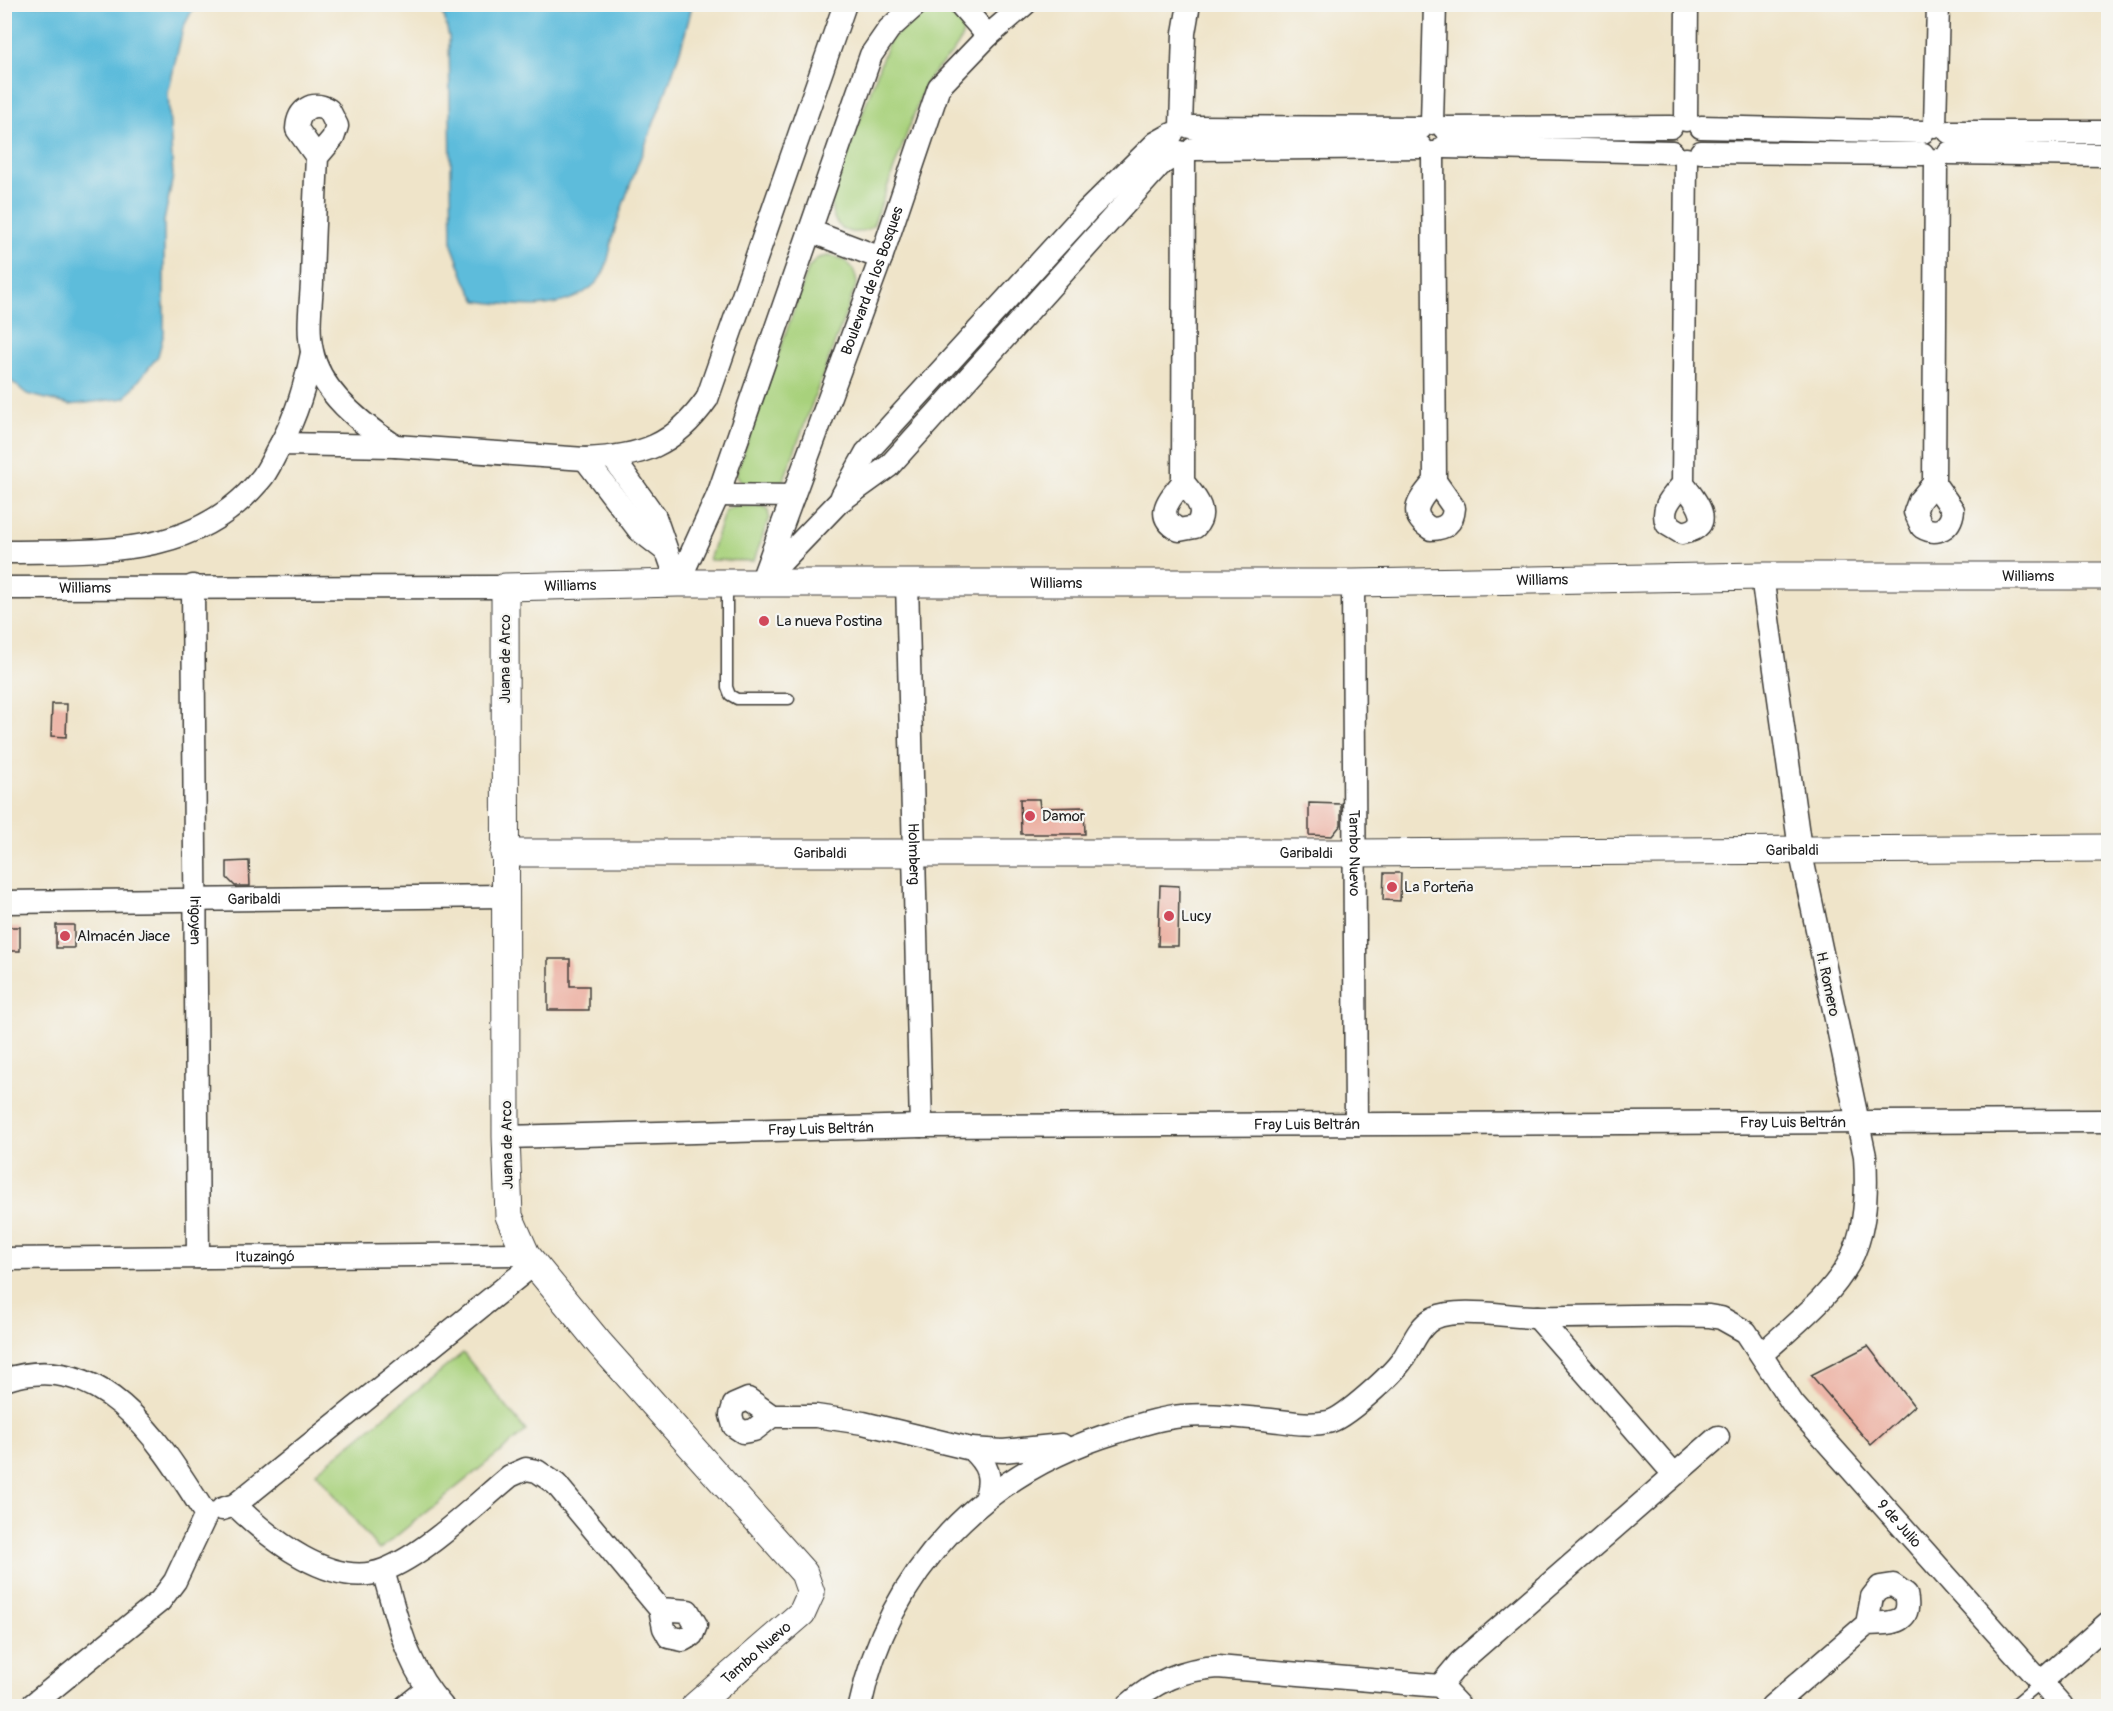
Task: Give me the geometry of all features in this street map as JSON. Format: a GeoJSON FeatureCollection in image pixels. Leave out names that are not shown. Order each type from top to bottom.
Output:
{"type":"FeatureCollection","features":[{"type":"Feature","properties":{"kind":"street"},"geometry":{"type":"LineString","coordinates":[[281,444],[396,446],[585,459],[613,458],[649,450],[672,437],[692,420],[707,399],[845,4]]}},
{"type":"Feature","properties":{"kind":"street"},"geometry":{"type":"LineString","coordinates":[[678,583],[718,495],[871,55],[889,29],[917,4]]}},
{"type":"Feature","properties":{"kind":"street"},"geometry":{"type":"LineString","coordinates":[[960,4],[988,36]]}},
{"type":"Feature","properties":{"kind":"street","name":"Boulevard de los Bosques"},"geometry":{"type":"LineString","coordinates":[[761,583],[881,258],[939,87],[988,36],[1025,4]]}},
{"type":"Feature","properties":{"kind":"street"},"geometry":{"type":"LineString","coordinates":[[1183,482],[1184,33],[1189,4]]}},
{"type":"Feature","properties":{"kind":"street"},"geometry":{"type":"LineString","coordinates":[[1435,4],[1432,138],[1435,481]]}},
{"type":"Feature","properties":{"kind":"street"},"geometry":{"type":"LineString","coordinates":[[1686,125],[1687,4]]}},
{"type":"Feature","properties":{"kind":"street"},"geometry":{"type":"LineString","coordinates":[[1934,483],[1938,4]]}},
{"type":"Feature","properties":{"kind":"street"},"geometry":{"type":"LineString","coordinates":[[761,583],[839,502],[889,465],[1183,140],[1432,138],[1686,125],[2109,155]]}},
{"type":"Feature","properties":{"kind":"street"},"geometry":{"type":"LineString","coordinates":[[1686,125],[1667,140],[1686,154]]}},
{"type":"Feature","properties":{"kind":"street"},"geometry":{"type":"LineString","coordinates":[[1686,125],[1705,139],[1686,154]]}},
{"type":"Feature","properties":{"kind":"street"},"geometry":{"type":"LineString","coordinates":[[1432,138],[1686,154],[1936,143],[2109,132]]}},
{"type":"Feature","properties":{"kind":"street"},"geometry":{"type":"LineString","coordinates":[[1683,484],[1686,154]]}},
{"type":"Feature","properties":{"kind":"street"},"geometry":{"type":"LineString","coordinates":[[4,552],[145,547],[182,535],[211,522],[240,500],[261,479],[294,418],[304,390],[312,353],[310,325],[317,157]]}},
{"type":"Feature","properties":{"kind":"street"},"geometry":{"type":"LineString","coordinates":[[810,231],[881,258]]}},
{"type":"Feature","properties":{"kind":"street"},"geometry":{"type":"LineString","coordinates":[[312,353],[325,381],[339,399],[368,428],[396,446]]}},
{"type":"Feature","properties":{"kind":"street"},"geometry":{"type":"LineString","coordinates":[[613,458],[655,517],[678,583]]}},
{"type":"Feature","properties":{"kind":"street"},"geometry":{"type":"LineString","coordinates":[[585,459],[639,530],[666,551]]}},
{"type":"Feature","properties":{"kind":"street"},"geometry":{"type":"LineString","coordinates":[[718,495],[792,496]]}},
{"type":"Feature","properties":{"kind":"street","name":"Williams"},"geometry":{"type":"LineString","coordinates":[[4,588],[505,587],[678,583],[907,582],[1353,583],[1762,576],[2109,576]]}},
{"type":"Feature","properties":{"kind":"street","name":"H. Romero"},"geometry":{"type":"LineString","coordinates":[[1762,576],[1800,849],[1865,1156],[1867,1186],[1866,1214],[1854,1255],[1833,1290],[1762,1354]]}},
{"type":"Feature","properties":{"kind":"street","name":"Holmberg"},"geometry":{"type":"LineString","coordinates":[[907,582],[921,1126]]}},
{"type":"Feature","properties":{"kind":"street","name":"Tambo Nuevo"},"geometry":{"type":"LineString","coordinates":[[1353,583],[1356,1124]]}},
{"type":"Feature","properties":{"kind":"street","name":"Irigoyen"},"geometry":{"type":"LineString","coordinates":[[193,586],[198,1257]]}},
{"type":"Feature","properties":{"kind":"street","name":"Juana de Arco"},"geometry":{"type":"LineString","coordinates":[[505,587],[504,853],[506,1137],[509,1216],[530,1259],[600,1344],[804,1573],[811,1593]]}},
{"type":"Feature","properties":{"kind":"street","name":"Garibaldi"},"geometry":{"type":"LineString","coordinates":[[504,853],[1354,853],[2109,848]]}},
{"type":"Feature","properties":{"kind":"street","name":"Garibaldi"},"geometry":{"type":"LineString","coordinates":[[4,902],[505,896]]}},
{"type":"Feature","properties":{"kind":"street","name":"Fray Luis Beltrán"},"geometry":{"type":"LineString","coordinates":[[506,1137],[921,1126],[2109,1121]]}},
{"type":"Feature","properties":{"kind":"street","name":"Ituzaingó"},"geometry":{"type":"LineString","coordinates":[[4,1259],[198,1257],[530,1259]]}},
{"type":"Feature","properties":{"kind":"street"},"geometry":{"type":"LineString","coordinates":[[31,1707],[160,1601],[175,1581],[206,1515],[235,1505],[530,1259]]}},
{"type":"Feature","properties":{"kind":"street"},"geometry":{"type":"LineString","coordinates":[[772,1416],[816,1416],[863,1423],[971,1449],[1047,1448],[1085,1441],[1142,1424],[1181,1416],[1220,1416],[1315,1424],[1331,1422],[1349,1411],[1401,1362],[1422,1327],[1433,1319],[1449,1314],[1537,1317],[1672,1473]]}},
{"type":"Feature","properties":{"kind":"street","name":"9 de Julio"},"geometry":{"type":"LineString","coordinates":[[1537,1317],[1709,1316],[1721,1318],[1746,1332],[1793,1404],[2062,1707]]}},
{"type":"Feature","properties":{"kind":"street"},"geometry":{"type":"LineString","coordinates":[[4,1380],[38,1372],[59,1374],[102,1390],[141,1420],[169,1456],[206,1515]]}},
{"type":"Feature","properties":{"kind":"street"},"geometry":{"type":"LineString","coordinates":[[1440,1686],[1460,1662],[1672,1473],[1718,1437]]}},
{"type":"Feature","properties":{"kind":"street"},"geometry":{"type":"LineString","coordinates":[[860,1707],[882,1632],[907,1587],[937,1546],[985,1499],[1045,1459],[1085,1441]]}},
{"type":"Feature","properties":{"kind":"street"},"geometry":{"type":"LineString","coordinates":[[971,1449],[989,1472],[991,1482],[985,1499]]}},
{"type":"Feature","properties":{"kind":"street"},"geometry":{"type":"LineString","coordinates":[[235,1505],[263,1532],[291,1551],[310,1560],[342,1572],[383,1571],[422,1547],[510,1476],[526,1468],[537,1471],[556,1484],[660,1609]]}},
{"type":"Feature","properties":{"kind":"street"},"geometry":{"type":"LineString","coordinates":[[383,1571],[401,1639],[426,1690],[442,1707]]}},
{"type":"Feature","properties":{"kind":"street","name":"Tambo Nuevo"},"geometry":{"type":"LineString","coordinates":[[695,1707],[802,1613],[811,1593]]}},
{"type":"Feature","properties":{"kind":"street"},"geometry":{"type":"LineString","coordinates":[[2041,1682],[2109,1623]]}},
{"type":"Feature","properties":{"kind":"street"},"geometry":{"type":"LineString","coordinates":[[1772,1707],[1867,1624]]}},
{"type":"Feature","properties":{"kind":"street"},"geometry":{"type":"LineString","coordinates":[[1128,1707],[1141,1694],[1171,1676],[1210,1668],[1440,1686],[1459,1707]]}},
{"type":"Feature","properties":{"kind":"street"},"geometry":{"type":"LineString","coordinates":[[406,1707],[426,1690]]}},
{"type":"Feature","properties":{"kind":"lane"},"geometry":{"type":"LineString","coordinates":[[727,583],[727,687],[730,695],[738,699],[789,699]]}},
{"type":"Feature","properties":{"kind":"lane"},"geometry":{"type":"LineString","coordinates":[[2012,1707],[2041,1682]]}},
{"type":"Feature","properties":{"kind":"green space"},"geometry":{"type":"Polygon","coordinates":[[[931,7],[945,10],[957,18],[962,35],[951,55],[924,87],[873,226],[856,232],[848,231],[837,223],[833,216],[832,198],[886,48],[891,39],[931,7]]]}},
{"type":"Feature","properties":{"kind":"green space"},"geometry":{"type":"Polygon","coordinates":[[[828,256],[844,260],[854,272],[857,283],[784,479],[774,487],[744,486],[736,474],[809,267],[818,258],[828,256]]]}},
{"type":"Feature","properties":{"kind":"green space"},"geometry":{"type":"Polygon","coordinates":[[[734,506],[763,506],[768,509],[769,518],[754,561],[709,560],[725,510],[734,506]]]}},
{"type":"Feature","properties":{"kind":"green space"},"geometry":{"type":"Polygon","coordinates":[[[463,1353],[526,1431],[379,1550],[316,1472],[463,1353]]]}},
{"type":"Feature","properties":{"kind":"water"},"geometry":{"type":"Polygon","coordinates":[[[4,5],[195,5],[183,28],[168,93],[173,176],[164,221],[164,333],[158,356],[125,398],[70,405],[27,394],[5,376],[4,5]]]}},
{"type":"Feature","properties":{"kind":"water"},"geometry":{"type":"Polygon","coordinates":[[[437,5],[692,5],[667,90],[624,201],[604,272],[595,284],[582,294],[554,304],[538,306],[492,303],[477,301],[465,280],[452,245],[449,37],[443,11],[437,5]]]}},
{"type":"Feature","properties":{"kind":"building"},"geometry":{"type":"Polygon","coordinates":[[[52,704],[67,704],[66,737],[51,736],[52,704]]]}},
{"type":"Feature","properties":{"kind":"building"},"geometry":{"type":"Polygon","coordinates":[[[1020,799],[1039,799],[1040,808],[1084,807],[1085,834],[1021,834],[1020,799]]]}},
{"type":"Feature","properties":{"kind":"building"},"geometry":{"type":"Polygon","coordinates":[[[1309,803],[1341,804],[1341,825],[1332,836],[1309,835],[1309,803]]]}},
{"type":"Feature","properties":{"kind":"building"},"geometry":{"type":"Polygon","coordinates":[[[249,861],[250,886],[235,886],[227,878],[227,862],[249,861]]]}},
{"type":"Feature","properties":{"kind":"building","name":"La Porteña"},"geometry":{"type":"Polygon","coordinates":[[[1384,873],[1401,873],[1400,901],[1383,900],[1384,873]]]}},
{"type":"Feature","properties":{"kind":"building","name":"Lucy"},"geometry":{"type":"Polygon","coordinates":[[[1160,885],[1179,886],[1178,946],[1158,946],[1160,885]]]}},
{"type":"Feature","properties":{"kind":"building","name":"Almacén Jiace"},"geometry":{"type":"Polygon","coordinates":[[[56,925],[74,925],[74,948],[56,948],[56,925]]]}},
{"type":"Feature","properties":{"kind":"building"},"geometry":{"type":"Polygon","coordinates":[[[4,927],[20,927],[20,951],[4,951],[4,927]]]}},
{"type":"Feature","properties":{"kind":"building"},"geometry":{"type":"Polygon","coordinates":[[[548,959],[570,959],[570,986],[589,986],[589,1010],[548,1010],[548,959]]]}},
{"type":"Feature","properties":{"kind":"building"},"geometry":{"type":"Polygon","coordinates":[[[1868,1346],[1914,1406],[1871,1445],[1811,1375],[1868,1346]]]}},
{"type":"Feature","properties":{"kind":"place","name":"La nueva Postina"},"geometry":{"type":"Point","coordinates":[764,621]}},
{"type":"Feature","properties":{"kind":"place","name":"Damor"},"geometry":{"type":"Point","coordinates":[1030,816]}},
{"type":"Feature","properties":{"kind":"place","name":"La Porteña"},"geometry":{"type":"Point","coordinates":[1392,887]}},
{"type":"Feature","properties":{"kind":"place","name":"Lucy"},"geometry":{"type":"Point","coordinates":[1169,916]}},
{"type":"Feature","properties":{"kind":"place","name":"Almacén Jiace"},"geometry":{"type":"Point","coordinates":[65,936]}}]}
